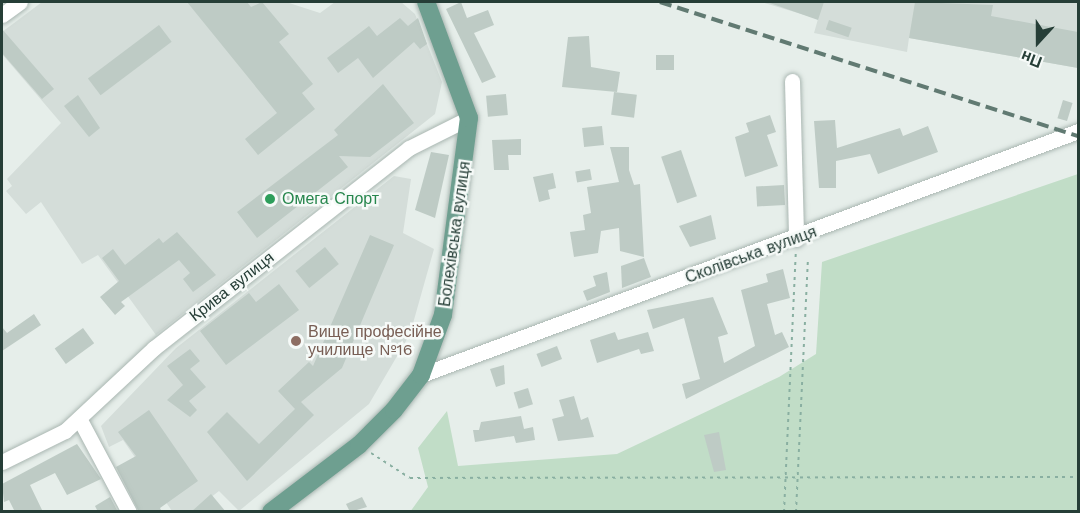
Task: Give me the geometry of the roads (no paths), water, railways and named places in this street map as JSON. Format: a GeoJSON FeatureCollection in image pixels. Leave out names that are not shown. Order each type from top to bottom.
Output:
{"type":"FeatureCollection","features":[{"type":"Feature","properties":{"kind":"main road","name":"Болехівська вулиця"},"geometry":{"type":"LineString","coordinates":[[271,512],[359,445],[421,375],[453,266],[469,118],[426,2]]}},
{"type":"Feature","properties":{"kind":"street"},"geometry":{"type":"LineString","coordinates":[[2,15],[20,2]]}},
{"type":"Feature","properties":{"kind":"street"},"geometry":{"type":"LineString","coordinates":[[792,81],[796,239]]}},
{"type":"Feature","properties":{"kind":"street","name":"Крива вулиця"},"geometry":{"type":"LineString","coordinates":[[2,462],[80,420],[154,348],[409,148],[469,118]]}},
{"type":"Feature","properties":{"kind":"street","name":"Сколівська вулиця"},"geometry":{"type":"LineString","coordinates":[[421,375],[796,239],[1078,131]]}},
{"type":"Feature","properties":{"kind":"street"},"geometry":{"type":"LineString","coordinates":[[80,420],[129,512]]}},
{"type":"Feature","properties":{"kind":"railway"},"geometry":{"type":"LineString","coordinates":[[660,2],[1078,136]]}},
{"type":"Feature","properties":{"kind":"place","name":"Омега Спорт"},"geometry":{"type":"Point","coordinates":[270,199]}},
{"type":"Feature","properties":{"kind":"place","name":"Вище професійне училище №16"},"geometry":{"type":"Point","coordinates":[296,341]}}]}
